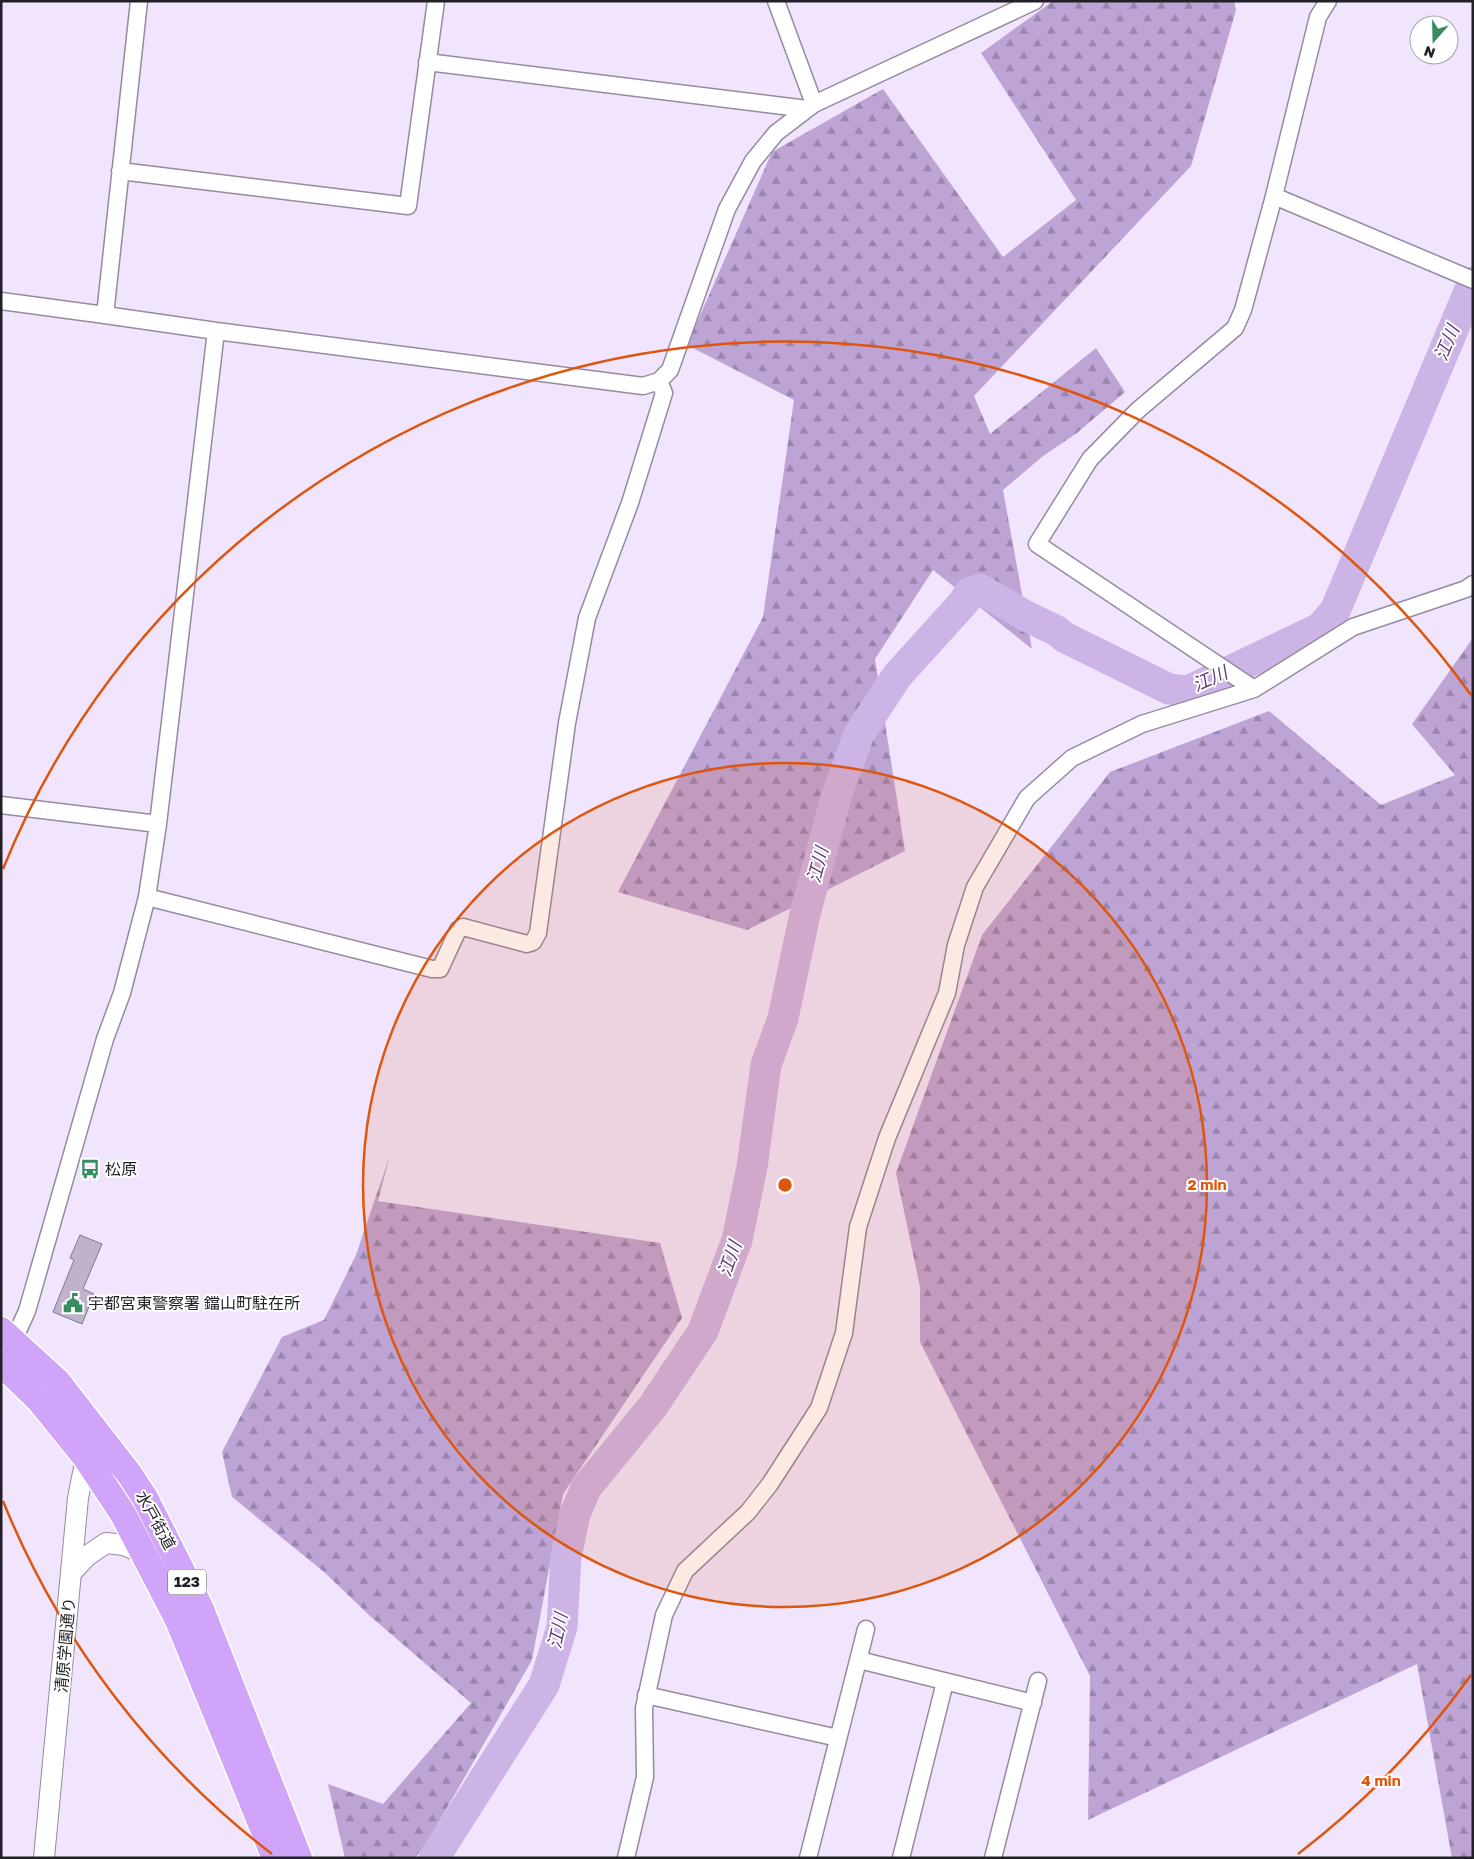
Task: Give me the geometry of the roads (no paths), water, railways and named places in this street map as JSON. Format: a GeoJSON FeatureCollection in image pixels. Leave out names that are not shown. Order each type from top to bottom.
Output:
{"type":"FeatureCollection","features":[{"type":"Feature","properties":{"kind":"highway","name":"水戸街道"},"geometry":{"type":"LineString","coordinates":[[5,1349],[40,1401],[95,1449],[145,1498],[200,1607],[299,1858]]}},
{"type":"Feature","properties":{"kind":"highway","name":"水戸街道"},"geometry":{"type":"LineString","coordinates":[[95,1449],[123,1514],[178,1620],[275,1858]]}},
{"type":"Feature","properties":{"kind":"street"},"geometry":{"type":"LineString","coordinates":[[105,316],[140,1]]}},
{"type":"Feature","properties":{"kind":"street"},"geometry":{"type":"LineString","coordinates":[[120,171],[408,206],[436,1]]}},
{"type":"Feature","properties":{"kind":"street"},"geometry":{"type":"LineString","coordinates":[[776,1],[810,107]]}},
{"type":"Feature","properties":{"kind":"street"},"geometry":{"type":"LineString","coordinates":[[1,301],[216,331],[643,386],[659,381],[670,370],[727,209],[753,161],[776,133],[810,107],[1035,1]]}},
{"type":"Feature","properties":{"kind":"street"},"geometry":{"type":"LineString","coordinates":[[1254,689],[1036,544],[1090,459],[1138,410],[1235,328],[1243,310],[1274,196],[1318,17],[1328,1]]}},
{"type":"Feature","properties":{"kind":"street"},"geometry":{"type":"LineString","coordinates":[[427,62],[810,107]]}},
{"type":"Feature","properties":{"kind":"street"},"geometry":{"type":"LineString","coordinates":[[1274,196],[1473,280]]}},
{"type":"Feature","properties":{"kind":"street"},"geometry":{"type":"LineString","coordinates":[[5,1349],[27,1311],[57,1214],[105,1039],[122,993],[146,897],[158,824],[216,331]]}},
{"type":"Feature","properties":{"kind":"street"},"geometry":{"type":"LineString","coordinates":[[146,897],[432,970],[440,969],[458,930],[463,927],[527,944],[533,942],[538,933],[567,723],[587,618],[630,503],[659,411],[664,393],[659,381]]}},
{"type":"Feature","properties":{"kind":"street"},"geometry":{"type":"LineString","coordinates":[[626,1858],[645,1777],[644,1708],[664,1615],[685,1572],[748,1512],[770,1484],[819,1408],[844,1333],[858,1227],[886,1138],[947,992],[956,945],[975,887],[1027,798],[1072,758],[1142,724],[1254,689],[1353,627],[1466,589],[1473,584]]}},
{"type":"Feature","properties":{"kind":"street"},"geometry":{"type":"LineString","coordinates":[[1,805],[158,824]]}},
{"type":"Feature","properties":{"kind":"street","name":"清原学園通り"},"geometry":{"type":"LineString","coordinates":[[44,1858],[78,1498],[95,1449]]}},
{"type":"Feature","properties":{"kind":"street"},"geometry":{"type":"LineString","coordinates":[[72,1572],[91,1553],[106,1544],[124,1546],[144,1553]]}},
{"type":"Feature","properties":{"kind":"street"},"geometry":{"type":"LineString","coordinates":[[808,1858],[866,1629]]}},
{"type":"Feature","properties":{"kind":"street"},"geometry":{"type":"LineString","coordinates":[[859,1660],[1033,1703]]}},
{"type":"Feature","properties":{"kind":"street"},"geometry":{"type":"LineString","coordinates":[[993,1858],[1038,1681]]}},
{"type":"Feature","properties":{"kind":"street"},"geometry":{"type":"LineString","coordinates":[[901,1858],[945,1682]]}},
{"type":"Feature","properties":{"kind":"street"},"geometry":{"type":"LineString","coordinates":[[646,1695],[838,1738]]}},
{"type":"Feature","properties":{"kind":"waterway","name":"江川"},"geometry":{"type":"LineString","coordinates":[[434,1858],[544,1685],[562,1627],[566,1557],[575,1514],[586,1488],[653,1406],[703,1331],[737,1240],[752,1167],[766,1065],[783,1018],[805,914],[836,797],[859,734],[897,676],[964,602],[969,593],[980,589],[1026,616],[1057,631],[1064,637],[1169,689],[1188,691],[1320,628],[1335,611],[1473,282]]}},
{"type":"Feature","properties":{"kind":"place","name":"松原"},"geometry":{"type":"Point","coordinates":[90,1169]}},
{"type":"Feature","properties":{"kind":"place","name":"宇都宮東警察署 鐺山町駐在所"},"geometry":{"type":"Point","coordinates":[73,1303]}}]}
